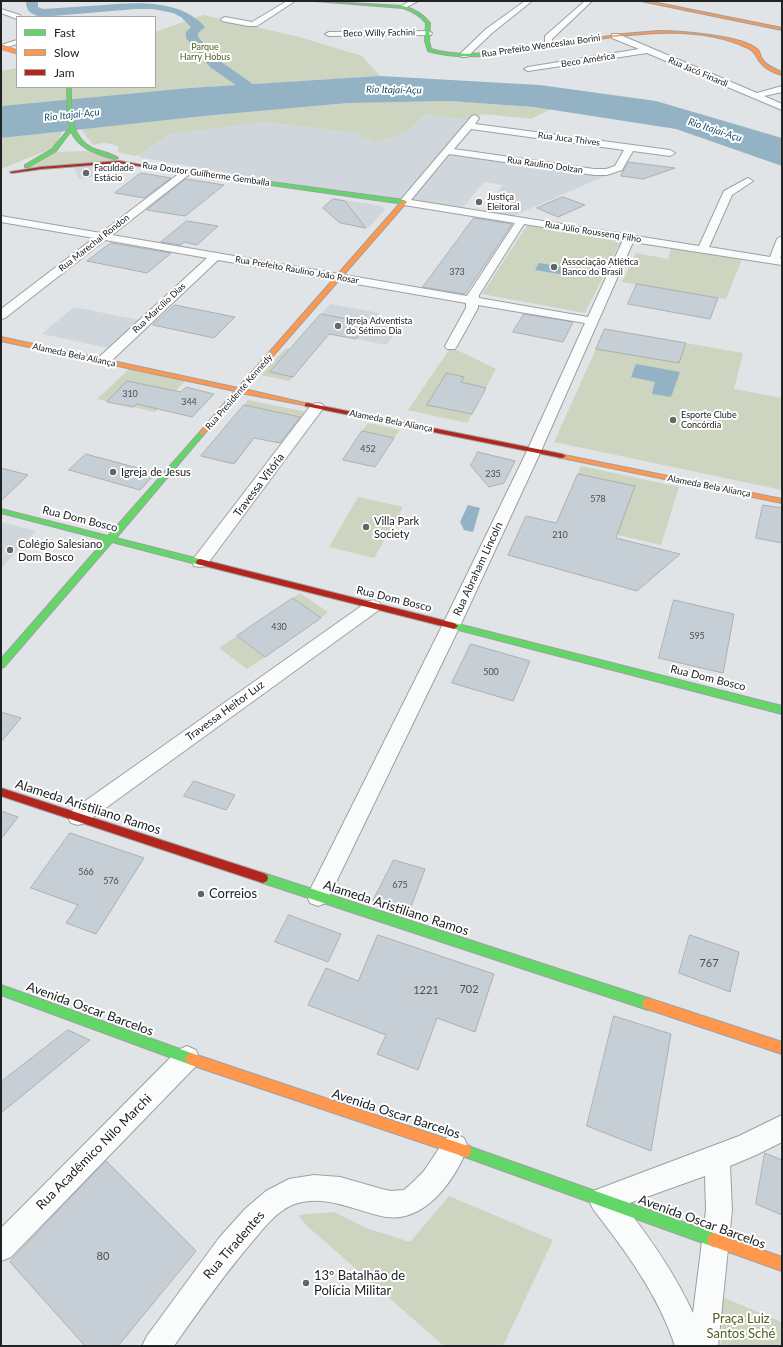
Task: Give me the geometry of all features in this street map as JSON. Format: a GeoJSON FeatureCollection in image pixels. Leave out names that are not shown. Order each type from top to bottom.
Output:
{"type":"FeatureCollection","features":[{"type":"Feature","properties":{"kind":"main road","name":"Rua Prefeito Wenceslau Borini"},"geometry":{"type":"LineString","coordinates":[[317,1],[403,7],[415,10],[427,20],[429,50],[443,55],[464,55],[671,30],[726,39],[754,48],[760,60],[764,64],[782,74]]}},
{"type":"Feature","properties":{"kind":"main road"},"geometry":{"type":"LineString","coordinates":[[643,1],[782,29]]}},
{"type":"Feature","properties":{"kind":"main road"},"geometry":{"type":"LineString","coordinates":[[1,47],[16,52]]}},
{"type":"Feature","properties":{"kind":"main road"},"geometry":{"type":"LineString","coordinates":[[69,88],[71,128],[77,140],[84,146],[113,158],[137,164]]}},
{"type":"Feature","properties":{"kind":"main road"},"geometry":{"type":"LineString","coordinates":[[1,176],[33,163],[54,150],[71,128]]}},
{"type":"Feature","properties":{"kind":"main road","name":"Rua Doutor Guilherme Gemballa"},"geometry":{"type":"LineString","coordinates":[[12,172],[110,162],[137,164],[404,202]]}},
{"type":"Feature","properties":{"kind":"main road","name":"Rua Doutor Guilherme Gemballa"},"geometry":{"type":"LineString","coordinates":[[375,198],[390,206],[394,213]]}},
{"type":"Feature","properties":{"kind":"main road","name":"Rua Presidente Kennedy"},"geometry":{"type":"LineString","coordinates":[[1,665],[240,391],[337,277],[404,202]]}},
{"type":"Feature","properties":{"kind":"main road","name":"Alameda Bela Aliança"},"geometry":{"type":"LineString","coordinates":[[1,339],[317,407],[782,501]]}},
{"type":"Feature","properties":{"kind":"main road","name":"Rua Dom Bosco"},"geometry":{"type":"LineString","coordinates":[[1,511],[782,710]]}},
{"type":"Feature","properties":{"kind":"main road","name":"Alameda Aristiliano Ramos"},"geometry":{"type":"LineString","coordinates":[[1,792],[782,1048]]}},
{"type":"Feature","properties":{"kind":"main road","name":"Avenida Oscar Barcelos"},"geometry":{"type":"LineString","coordinates":[[1,990],[187,1058],[455,1147],[782,1264]]}},
{"type":"Feature","properties":{"kind":"street"},"geometry":{"type":"LineString","coordinates":[[225,19],[254,24],[292,1]]}},
{"type":"Feature","properties":{"kind":"street"},"geometry":{"type":"LineString","coordinates":[[403,7],[415,1]]}},
{"type":"Feature","properties":{"kind":"street"},"geometry":{"type":"LineString","coordinates":[[464,55],[489,31],[529,1]]}},
{"type":"Feature","properties":{"kind":"street"},"geometry":{"type":"LineString","coordinates":[[554,45],[548,42],[548,38],[589,1]]}},
{"type":"Feature","properties":{"kind":"street"},"geometry":{"type":"LineString","coordinates":[[1,11],[16,17]]}},
{"type":"Feature","properties":{"kind":"street","name":"Beco Willy Fachini"},"geometry":{"type":"LineString","coordinates":[[329,34],[427,37]]}},
{"type":"Feature","properties":{"kind":"street","name":"Rua Jacó Finardi"},"geometry":{"type":"LineString","coordinates":[[615,36],[782,107]]}},
{"type":"Feature","properties":{"kind":"street"},"geometry":{"type":"LineString","coordinates":[[397,42],[427,37]]}},
{"type":"Feature","properties":{"kind":"street"},"geometry":{"type":"LineString","coordinates":[[1,47],[16,42]]}},
{"type":"Feature","properties":{"kind":"street","name":"Beco América"},"geometry":{"type":"LineString","coordinates":[[528,69],[649,50]]}},
{"type":"Feature","properties":{"kind":"street"},"geometry":{"type":"LineString","coordinates":[[756,96],[782,89]]}},
{"type":"Feature","properties":{"kind":"street","name":"Rua Presidente Kennedy"},"geometry":{"type":"LineString","coordinates":[[404,202],[475,118]]}},
{"type":"Feature","properties":{"kind":"street","name":"Rua Juca Thives"},"geometry":{"type":"LineString","coordinates":[[469,126],[670,153]]}},
{"type":"Feature","properties":{"kind":"street","name":"Rua Raulino Dolzan"},"geometry":{"type":"LineString","coordinates":[[447,152],[594,172],[607,172],[620,168],[630,147]]}},
{"type":"Feature","properties":{"kind":"street","name":"Rua Marechal Rondon"},"geometry":{"type":"LineString","coordinates":[[1,315],[101,237],[188,172]]}},
{"type":"Feature","properties":{"kind":"street"},"geometry":{"type":"LineString","coordinates":[[703,249],[728,193],[748,181]]}},
{"type":"Feature","properties":{"kind":"street","name":"Rua Júlio Roussenq Filho"},"geometry":{"type":"LineString","coordinates":[[404,202],[778,261]]}},
{"type":"Feature","properties":{"kind":"street","name":"Rua Prefeito Raulino João Rosar"},"geometry":{"type":"LineString","coordinates":[[1,219],[592,321]]}},
{"type":"Feature","properties":{"kind":"street"},"geometry":{"type":"LineString","coordinates":[[451,346],[472,308],[473,295],[521,221]]}},
{"type":"Feature","properties":{"kind":"street","name":"Rua Abraham Lincoln"},"geometry":{"type":"LineString","coordinates":[[318,896],[451,626],[534,451],[629,238]]}},
{"type":"Feature","properties":{"kind":"street"},"geometry":{"type":"LineString","coordinates":[[778,261],[782,238]]}},
{"type":"Feature","properties":{"kind":"street","name":"Rua Marcílio Dias"},"geometry":{"type":"LineString","coordinates":[[103,360],[216,256]]}},
{"type":"Feature","properties":{"kind":"street","name":"Travessa Vitória"},"geometry":{"type":"LineString","coordinates":[[200,562],[317,407]]}},
{"type":"Feature","properties":{"kind":"street","name":"Travessa Heitor Luz"},"geometry":{"type":"LineString","coordinates":[[78,817],[373,606]]}},
{"type":"Feature","properties":{"kind":"street","name":"Rua Acadêmico Nilo Marchi"},"geometry":{"type":"LineString","coordinates":[[1,1247],[187,1058]]}},
{"type":"Feature","properties":{"kind":"street"},"geometry":{"type":"LineString","coordinates":[[690,1346],[683,1321],[664,1285],[642,1250],[602,1200],[747,1146],[782,1128]]}},
{"type":"Feature","properties":{"kind":"street","name":"Rua Tiradentes"},"geometry":{"type":"LineString","coordinates":[[157,1346],[199,1286],[232,1244],[260,1212],[283,1196],[308,1188],[330,1188],[348,1192],[382,1204],[398,1205],[415,1199],[428,1187],[442,1170],[455,1147]]}},
{"type":"Feature","properties":{"kind":"street"},"geometry":{"type":"LineString","coordinates":[[703,1346],[719,1210],[717,1158]]}},
{"type":"Feature","properties":{"kind":"shaded area"},"geometry":{"type":"Polygon","coordinates":[[[426,114],[466,120],[462,127],[399,200],[273,181],[138,157],[140,154],[170,134],[265,122],[356,133],[375,143],[406,133],[426,114]]]}},
{"type":"Feature","properties":{"kind":"shaded area"},"geometry":{"type":"Polygon","coordinates":[[[451,154],[612,173],[511,217],[482,213],[503,185],[484,182],[461,210],[410,202],[451,154]]]}},
{"type":"Feature","properties":{"kind":"shaded area","name":"Faculdade Estácio"},"geometry":{"type":"Polygon","coordinates":[[[95,166],[96,177],[79,179],[74,168],[95,166]]]}},
{"type":"Feature","properties":{"kind":"shaded area"},"geometry":{"type":"Polygon","coordinates":[[[334,198],[382,206],[385,210],[368,228],[340,223],[323,208],[334,198]]]}},
{"type":"Feature","properties":{"kind":"shaded area"},"geometry":{"type":"Polygon","coordinates":[[[330,304],[379,313],[373,320],[401,326],[386,345],[356,339],[369,323],[321,314],[330,304]]]}},
{"type":"Feature","properties":{"kind":"shaded area"},"geometry":{"type":"Polygon","coordinates":[[[74,307],[139,320],[109,348],[42,334],[74,307]]]}},
{"type":"Feature","properties":{"kind":"shaded area","name":"Colégio Salesiano Dom Bosco"},"geometry":{"type":"Polygon","coordinates":[[[1,522],[36,531],[1,568],[1,522]]]}},
{"type":"Feature","properties":{"kind":"green space","name":"Parque Harry Hobus"},"geometry":{"type":"Polygon","coordinates":[[[203,15],[299,37],[362,56],[380,76],[189,88],[1,106],[1,71],[16,68],[16,88],[156,88],[156,32],[203,15]]]}},
{"type":"Feature","properties":{"kind":"green space"},"geometry":{"type":"Polygon","coordinates":[[[449,101],[551,109],[531,119],[484,114],[466,120],[426,114],[406,133],[375,143],[356,133],[265,122],[170,134],[135,156],[117,152],[119,147],[109,143],[93,145],[81,129],[348,103],[449,101]]]}},
{"type":"Feature","properties":{"kind":"green space"},"geometry":{"type":"Polygon","coordinates":[[[62,131],[57,144],[48,150],[1,169],[1,138],[62,131]]]}},
{"type":"Feature","properties":{"kind":"green space"},"geometry":{"type":"Polygon","coordinates":[[[87,151],[124,161],[31,168],[55,152],[87,151]]]}},
{"type":"Feature","properties":{"kind":"green space","name":"Associação Atlética Banco do Brasil"},"geometry":{"type":"Polygon","coordinates":[[[528,224],[622,239],[585,313],[482,294],[528,224]]]}},
{"type":"Feature","properties":{"kind":"green space"},"geometry":{"type":"Polygon","coordinates":[[[671,248],[742,259],[726,299],[622,282],[636,253],[668,259],[671,248]]]}},
{"type":"Feature","properties":{"kind":"green space","name":"Esporte Clube Concórdia"},"geometry":{"type":"Polygon","coordinates":[[[605,329],[743,353],[734,389],[782,398],[782,490],[554,442],[605,329]]]}},
{"type":"Feature","properties":{"kind":"green space"},"geometry":{"type":"Polygon","coordinates":[[[451,347],[496,369],[467,423],[408,410],[451,347]]]}},
{"type":"Feature","properties":{"kind":"green space"},"geometry":{"type":"Polygon","coordinates":[[[286,348],[291,349],[270,372],[293,377],[289,381],[261,375],[286,348]]]}},
{"type":"Feature","properties":{"kind":"green space"},"geometry":{"type":"Polygon","coordinates":[[[130,368],[186,380],[155,412],[97,399],[130,368]]]}},
{"type":"Feature","properties":{"kind":"green space"},"geometry":{"type":"Polygon","coordinates":[[[248,400],[307,412],[303,418],[244,405],[248,400]]]}},
{"type":"Feature","properties":{"kind":"green space"},"geometry":{"type":"Polygon","coordinates":[[[368,423],[400,430],[394,438],[362,431],[368,423]]]}},
{"type":"Feature","properties":{"kind":"green space"},"geometry":{"type":"Polygon","coordinates":[[[581,466],[679,487],[661,545],[557,521],[581,466]]]}},
{"type":"Feature","properties":{"kind":"green space","name":"Villa Park Society"},"geometry":{"type":"Polygon","coordinates":[[[358,497],[403,507],[374,558],[329,547],[358,497]]]}},
{"type":"Feature","properties":{"kind":"green space"},"geometry":{"type":"Polygon","coordinates":[[[300,593],[328,612],[321,618],[293,598],[300,593]]]}},
{"type":"Feature","properties":{"kind":"green space"},"geometry":{"type":"Polygon","coordinates":[[[237,636],[265,657],[247,669],[219,648],[237,636]]]}},
{"type":"Feature","properties":{"kind":"green space"},"geometry":{"type":"Polygon","coordinates":[[[449,1196],[553,1240],[503,1346],[444,1346],[307,1226],[298,1215],[334,1212],[366,1228],[410,1242],[449,1196]]]}},
{"type":"Feature","properties":{"kind":"green space","name":"Praça Luiz Santos Sché"},"geometry":{"type":"Polygon","coordinates":[[[722,1297],[782,1322],[782,1346],[721,1346],[722,1297]]]}},
{"type":"Feature","properties":{"kind":"water","name":"Rio Itajaí-Açu"},"geometry":{"type":"Polygon","coordinates":[[[380,76],[540,85],[656,101],[782,138],[782,166],[676,129],[534,107],[449,101],[348,103],[204,116],[1,138],[1,106],[189,88],[380,76]]]}},
{"type":"Feature","properties":{"kind":"water"},"geometry":{"type":"Polygon","coordinates":[[[539,263],[569,268],[565,275],[535,270],[539,263]]]}},
{"type":"Feature","properties":{"kind":"water"},"geometry":{"type":"Polygon","coordinates":[[[636,364],[680,372],[671,397],[652,394],[655,382],[631,377],[636,364]]]}},
{"type":"Feature","properties":{"kind":"water"},"geometry":{"type":"Polygon","coordinates":[[[468,505],[480,508],[473,532],[464,530],[460,522],[468,505]]]}},
{"type":"Feature","properties":{"kind":"building"},"geometry":{"type":"Polygon","coordinates":[[[628,162],[675,168],[643,179],[621,176],[628,162]]]}},
{"type":"Feature","properties":{"kind":"building"},"geometry":{"type":"Polygon","coordinates":[[[141,173],[171,178],[144,198],[115,193],[141,173]]]}},
{"type":"Feature","properties":{"kind":"building"},"geometry":{"type":"Polygon","coordinates":[[[186,179],[224,185],[185,216],[147,210],[186,179]]]}},
{"type":"Feature","properties":{"kind":"building"},"geometry":{"type":"Polygon","coordinates":[[[563,197],[585,205],[558,217],[537,208],[563,197]]]}},
{"type":"Feature","properties":{"kind":"building"},"geometry":{"type":"Polygon","coordinates":[[[333,199],[345,201],[366,228],[340,223],[323,208],[333,199]]]}},
{"type":"Feature","properties":{"kind":"building"},"geometry":{"type":"Polygon","coordinates":[[[474,218],[512,224],[465,294],[423,287],[474,218]]]}},
{"type":"Feature","properties":{"kind":"building"},"geometry":{"type":"Polygon","coordinates":[[[187,221],[218,226],[197,245],[184,242],[181,245],[161,242],[187,221]]]}},
{"type":"Feature","properties":{"kind":"building"},"geometry":{"type":"Polygon","coordinates":[[[111,243],[171,253],[147,273],[87,261],[111,243]]]}},
{"type":"Feature","properties":{"kind":"building"},"geometry":{"type":"Polygon","coordinates":[[[637,284],[718,298],[710,319],[628,304],[637,284]]]}},
{"type":"Feature","properties":{"kind":"building"},"geometry":{"type":"Polygon","coordinates":[[[175,305],[235,317],[214,338],[153,325],[175,305]]]}},
{"type":"Feature","properties":{"kind":"building"},"geometry":{"type":"Polygon","coordinates":[[[321,314],[369,323],[356,339],[329,334],[293,377],[270,372],[321,314]]]}},
{"type":"Feature","properties":{"kind":"building"},"geometry":{"type":"Polygon","coordinates":[[[524,314],[573,322],[563,342],[513,332],[524,314]]]}},
{"type":"Feature","properties":{"kind":"building"},"geometry":{"type":"Polygon","coordinates":[[[605,329],[686,343],[679,363],[596,349],[605,329]]]}},
{"type":"Feature","properties":{"kind":"building"},"geometry":{"type":"Polygon","coordinates":[[[447,373],[464,377],[461,382],[486,388],[472,414],[427,405],[447,373]]]}},
{"type":"Feature","properties":{"kind":"building"},"geometry":{"type":"Polygon","coordinates":[[[127,381],[181,392],[186,387],[214,394],[192,417],[137,404],[133,407],[107,402],[127,381]]]}},
{"type":"Feature","properties":{"kind":"building"},"geometry":{"type":"Polygon","coordinates":[[[244,405],[300,417],[280,443],[254,438],[234,464],[201,456],[244,405]]]}},
{"type":"Feature","properties":{"kind":"building"},"geometry":{"type":"Polygon","coordinates":[[[362,431],[394,438],[375,467],[343,460],[362,431]]]}},
{"type":"Feature","properties":{"kind":"building"},"geometry":{"type":"Polygon","coordinates":[[[478,452],[515,461],[504,483],[489,487],[471,466],[478,452]]]}},
{"type":"Feature","properties":{"kind":"building","name":"Igreja de Jesus"},"geometry":{"type":"Polygon","coordinates":[[[86,454],[156,473],[140,490],[69,470],[86,454]]]}},
{"type":"Feature","properties":{"kind":"building"},"geometry":{"type":"Polygon","coordinates":[[[1,468],[28,475],[1,501],[1,468]]]}},
{"type":"Feature","properties":{"kind":"building"},"geometry":{"type":"Polygon","coordinates":[[[578,474],[635,486],[616,538],[680,554],[637,591],[508,555],[526,516],[556,523],[578,474]]]}},
{"type":"Feature","properties":{"kind":"building"},"geometry":{"type":"Polygon","coordinates":[[[763,505],[782,508],[782,543],[756,538],[763,505]]]}},
{"type":"Feature","properties":{"kind":"building"},"geometry":{"type":"Polygon","coordinates":[[[293,598],[321,618],[265,657],[237,636],[293,598]]]}},
{"type":"Feature","properties":{"kind":"building"},"geometry":{"type":"Polygon","coordinates":[[[674,600],[734,614],[723,673],[659,658],[674,600]]]}},
{"type":"Feature","properties":{"kind":"building"},"geometry":{"type":"Polygon","coordinates":[[[471,644],[530,661],[513,701],[452,683],[471,644]]]}},
{"type":"Feature","properties":{"kind":"building"},"geometry":{"type":"Polygon","coordinates":[[[1,712],[21,718],[1,742],[1,712]]]}},
{"type":"Feature","properties":{"kind":"building"},"geometry":{"type":"Polygon","coordinates":[[[194,781],[235,795],[226,810],[184,796],[194,781]]]}},
{"type":"Feature","properties":{"kind":"building"},"geometry":{"type":"Polygon","coordinates":[[[1,811],[18,817],[1,839],[1,811]]]}},
{"type":"Feature","properties":{"kind":"building"},"geometry":{"type":"Polygon","coordinates":[[[70,833],[144,858],[96,934],[66,923],[78,905],[31,888],[70,833]]]}},
{"type":"Feature","properties":{"kind":"building"},"geometry":{"type":"Polygon","coordinates":[[[394,860],[425,869],[409,912],[373,901],[394,860]]]}},
{"type":"Feature","properties":{"kind":"building"},"geometry":{"type":"Polygon","coordinates":[[[289,915],[341,934],[328,962],[275,942],[289,915]]]}},
{"type":"Feature","properties":{"kind":"building"},"geometry":{"type":"Polygon","coordinates":[[[378,935],[494,974],[475,1032],[437,1018],[418,1070],[377,1054],[386,1035],[308,1005],[326,968],[358,981],[378,935]]]}},
{"type":"Feature","properties":{"kind":"building"},"geometry":{"type":"Polygon","coordinates":[[[690,935],[739,952],[730,992],[679,973],[690,935]]]}},
{"type":"Feature","properties":{"kind":"building"},"geometry":{"type":"Polygon","coordinates":[[[614,1016],[671,1034],[651,1151],[587,1126],[614,1016]]]}},
{"type":"Feature","properties":{"kind":"building"},"geometry":{"type":"Polygon","coordinates":[[[68,1030],[90,1040],[1,1113],[1,1082],[68,1030]]]}},
{"type":"Feature","properties":{"kind":"building"},"geometry":{"type":"Polygon","coordinates":[[[765,1153],[782,1160],[782,1215],[756,1204],[765,1153]]]}},
{"type":"Feature","properties":{"kind":"building"},"geometry":{"type":"Polygon","coordinates":[[[106,1161],[196,1251],[118,1346],[85,1346],[10,1262],[106,1161]]]}},
{"type":"Feature","properties":{"kind":"waterway"},"geometry":{"type":"LineString","coordinates":[[32,1],[32,9],[41,13],[136,5],[162,6],[177,10],[199,27],[192,32],[192,38],[215,64],[245,85],[257,96]]}},
{"type":"Feature","properties":{"kind":"traffic: fast"},"geometry":{"type":"LineString","coordinates":[[317,1],[403,7],[417,13],[426,20],[428,23],[427,41],[429,50],[441,54],[459,55],[505,52],[586,40]]}},
{"type":"Feature","properties":{"kind":"traffic: fast"},"geometry":{"type":"LineString","coordinates":[[69,88],[71,126],[80,142],[100,153],[116,158]]}},
{"type":"Feature","properties":{"kind":"traffic: fast"},"geometry":{"type":"LineString","coordinates":[[27,166],[54,150],[71,129]]}},
{"type":"Feature","properties":{"kind":"traffic: fast"},"geometry":{"type":"LineString","coordinates":[[146,166],[404,202]]}},
{"type":"Feature","properties":{"kind":"traffic: fast"},"geometry":{"type":"LineString","coordinates":[[1,665],[202,433]]}},
{"type":"Feature","properties":{"kind":"traffic: fast"},"geometry":{"type":"LineString","coordinates":[[1,511],[200,562]]}},
{"type":"Feature","properties":{"kind":"traffic: fast"},"geometry":{"type":"LineString","coordinates":[[454,626],[782,710]]}},
{"type":"Feature","properties":{"kind":"traffic: fast"},"geometry":{"type":"LineString","coordinates":[[263,878],[648,1004]]}},
{"type":"Feature","properties":{"kind":"traffic: fast"},"geometry":{"type":"LineString","coordinates":[[1,990],[191,1059]]}},
{"type":"Feature","properties":{"kind":"traffic: fast"},"geometry":{"type":"LineString","coordinates":[[465,1151],[714,1240]]}},
{"type":"Feature","properties":{"kind":"traffic: slow"},"geometry":{"type":"LineString","coordinates":[[643,1],[782,29]]}},
{"type":"Feature","properties":{"kind":"traffic: slow"},"geometry":{"type":"LineString","coordinates":[[586,40],[658,32],[692,33],[710,36],[740,43],[754,49],[757,51],[758,56],[763,63],[769,68],[782,74]]}},
{"type":"Feature","properties":{"kind":"traffic: slow"},"geometry":{"type":"LineString","coordinates":[[1,47],[16,52]]}},
{"type":"Feature","properties":{"kind":"traffic: slow"},"geometry":{"type":"LineString","coordinates":[[202,433],[404,202]]}},
{"type":"Feature","properties":{"kind":"traffic: slow"},"geometry":{"type":"LineString","coordinates":[[1,339],[307,405]]}},
{"type":"Feature","properties":{"kind":"traffic: slow"},"geometry":{"type":"LineString","coordinates":[[562,456],[782,501]]}},
{"type":"Feature","properties":{"kind":"traffic: slow"},"geometry":{"type":"LineString","coordinates":[[648,1004],[782,1048]]}},
{"type":"Feature","properties":{"kind":"traffic: slow"},"geometry":{"type":"LineString","coordinates":[[191,1059],[465,1151]]}},
{"type":"Feature","properties":{"kind":"traffic: slow"},"geometry":{"type":"LineString","coordinates":[[714,1240],[782,1264]]}},
{"type":"Feature","properties":{"kind":"traffic: jam"},"geometry":{"type":"LineString","coordinates":[[12,172],[41,168],[119,162],[146,166]]}},
{"type":"Feature","properties":{"kind":"traffic: jam"},"geometry":{"type":"LineString","coordinates":[[307,405],[562,456]]}},
{"type":"Feature","properties":{"kind":"traffic: jam"},"geometry":{"type":"LineString","coordinates":[[200,562],[454,626]]}},
{"type":"Feature","properties":{"kind":"traffic: jam"},"geometry":{"type":"LineString","coordinates":[[1,792],[263,878]]}},
{"type":"Feature","properties":{"kind":"place","name":"Faculdade Estácio"},"geometry":{"type":"Point","coordinates":[86,173]}},
{"type":"Feature","properties":{"kind":"place","name":"Justiça Eleitoral"},"geometry":{"type":"Point","coordinates":[479,202]}},
{"type":"Feature","properties":{"kind":"place","name":"Associação Atlética Banco do Brasil"},"geometry":{"type":"Point","coordinates":[554,267]}},
{"type":"Feature","properties":{"kind":"place","name":"Igreja Adventista do Sétimo Dia"},"geometry":{"type":"Point","coordinates":[338,326]}},
{"type":"Feature","properties":{"kind":"place","name":"Esporte Clube Concórdia"},"geometry":{"type":"Point","coordinates":[673,420]}},
{"type":"Feature","properties":{"kind":"place","name":"Igreja de Jesus"},"geometry":{"type":"Point","coordinates":[113,472]}},
{"type":"Feature","properties":{"kind":"place","name":"Villa Park Society"},"geometry":{"type":"Point","coordinates":[366,527]}},
{"type":"Feature","properties":{"kind":"place","name":"Colégio Salesiano Dom Bosco"},"geometry":{"type":"Point","coordinates":[10,550]}},
{"type":"Feature","properties":{"kind":"place","name":"Correios"},"geometry":{"type":"Point","coordinates":[201,894]}},
{"type":"Feature","properties":{"kind":"place","name":"13º Batalhão de Polícia Militar"},"geometry":{"type":"Point","coordinates":[306,1283]}}]}
